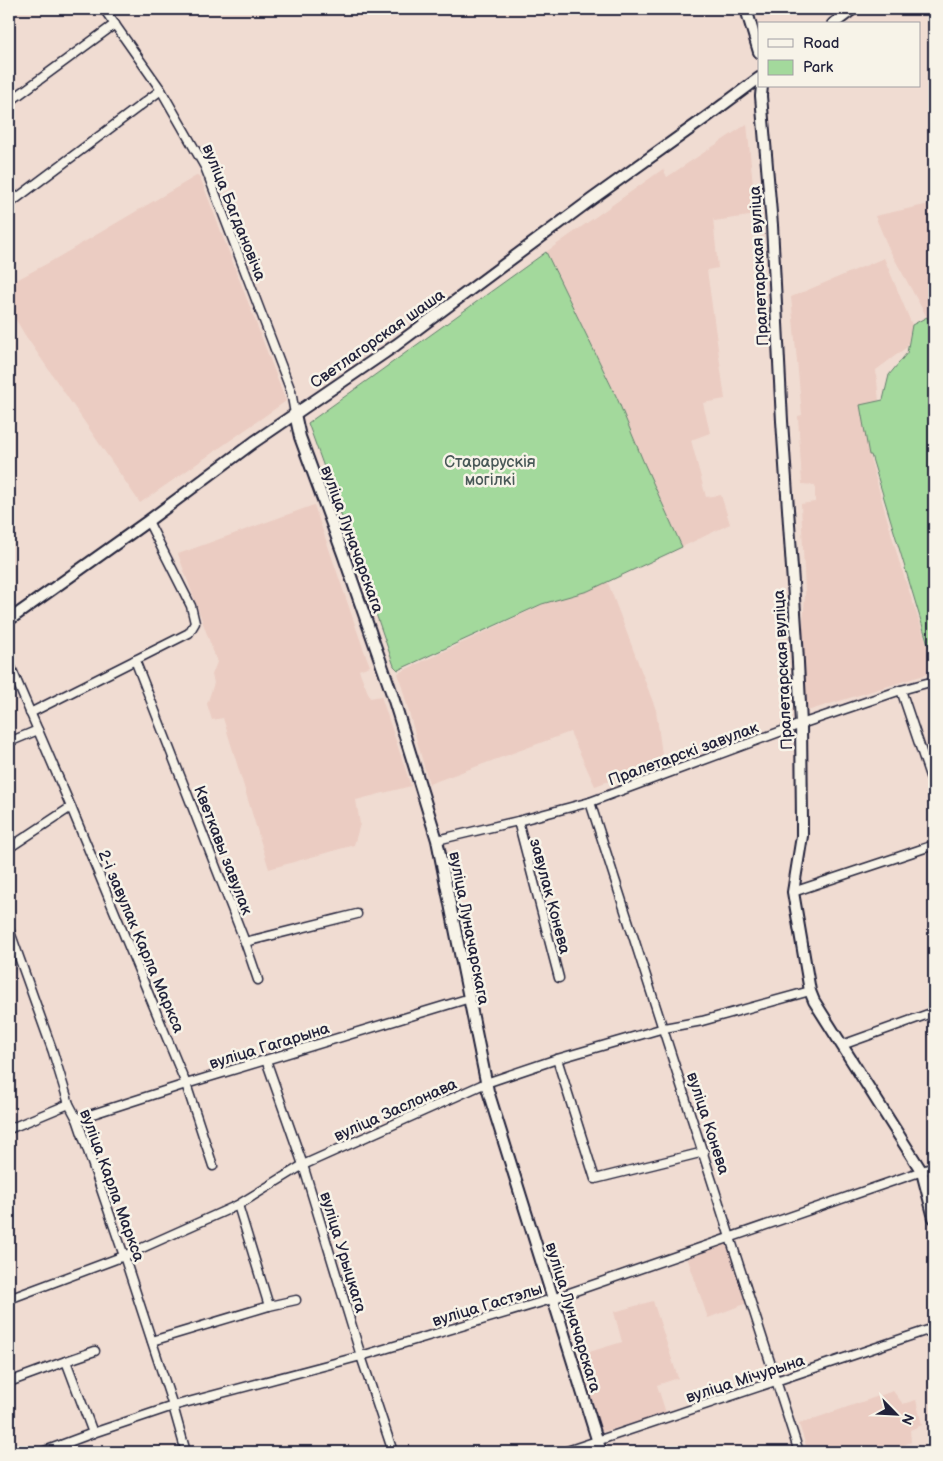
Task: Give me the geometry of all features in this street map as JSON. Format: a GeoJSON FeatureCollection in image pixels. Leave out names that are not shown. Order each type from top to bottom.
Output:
{"type":"FeatureCollection","features":[{"type":"Feature","properties":{"kind":"street","name":"вуліца Багдановіча"},"geometry":{"type":"LineString","coordinates":[[104,9],[161,90],[205,167],[291,391],[295,414]]}},
{"type":"Feature","properties":{"kind":"street"},"geometry":{"type":"LineString","coordinates":[[746,9],[758,49]]}},
{"type":"Feature","properties":{"kind":"street"},"geometry":{"type":"LineString","coordinates":[[836,22],[853,9]]}},
{"type":"Feature","properties":{"kind":"street"},"geometry":{"type":"LineString","coordinates":[[9,102],[115,24]]}},
{"type":"Feature","properties":{"kind":"street","name":"Светлагорская шаша"},"geometry":{"type":"LineString","coordinates":[[9,620],[148,521],[254,442],[396,345],[758,79]]}},
{"type":"Feature","properties":{"kind":"street","name":"Пралетарская вуліца"},"geometry":{"type":"LineString","coordinates":[[762,88],[772,225],[801,724],[802,836],[793,892],[810,991],[922,1172],[934,1218]]}},
{"type":"Feature","properties":{"kind":"street"},"geometry":{"type":"LineString","coordinates":[[9,204],[161,90]]}},
{"type":"Feature","properties":{"kind":"street","name":"вуліца Луначарскага"},"geometry":{"type":"LineString","coordinates":[[295,414],[300,437],[392,694],[437,840],[486,1083],[601,1452]]}},
{"type":"Feature","properties":{"kind":"street"},"geometry":{"type":"LineString","coordinates":[[30,713],[189,633],[195,623],[191,606],[148,521]]}},
{"type":"Feature","properties":{"kind":"street","name":"Кветкавы завулак"},"geometry":{"type":"LineString","coordinates":[[135,660],[258,980]]}},
{"type":"Feature","properties":{"kind":"street","name":"2-і завулак Карла Маркса"},"geometry":{"type":"LineString","coordinates":[[9,663],[186,1084],[213,1166]]}},
{"type":"Feature","properties":{"kind":"street","name":"Пралетарскі завулак"},"geometry":{"type":"LineString","coordinates":[[437,840],[590,802],[801,724],[901,690],[934,681]]}},
{"type":"Feature","properties":{"kind":"street"},"geometry":{"type":"LineString","coordinates":[[901,690],[934,788]]}},
{"type":"Feature","properties":{"kind":"street"},"geometry":{"type":"LineString","coordinates":[[9,742],[38,730]]}},
{"type":"Feature","properties":{"kind":"street","name":"вуліца Конева"},"geometry":{"type":"LineString","coordinates":[[590,802],[799,1452]]}},
{"type":"Feature","properties":{"kind":"street"},"geometry":{"type":"LineString","coordinates":[[9,848],[71,807]]}},
{"type":"Feature","properties":{"kind":"street","name":"завулак Конева"},"geometry":{"type":"LineString","coordinates":[[518,821],[558,978]]}},
{"type":"Feature","properties":{"kind":"street"},"geometry":{"type":"LineString","coordinates":[[793,892],[934,844]]}},
{"type":"Feature","properties":{"kind":"street"},"geometry":{"type":"LineString","coordinates":[[245,942],[357,914]]}},
{"type":"Feature","properties":{"kind":"street","name":"вуліца Карла Маркса"},"geometry":{"type":"LineString","coordinates":[[9,930],[53,1052],[69,1104],[77,1118],[124,1256],[186,1452]]}},
{"type":"Feature","properties":{"kind":"street","name":"вуліца Заслонава"},"geometry":{"type":"LineString","coordinates":[[9,1300],[124,1256],[238,1205],[303,1165],[486,1083],[664,1028],[702,1022],[810,991]]}},
{"type":"Feature","properties":{"kind":"street","name":"вуліца Гагарына"},"geometry":{"type":"LineString","coordinates":[[77,1118],[470,998]]}},
{"type":"Feature","properties":{"kind":"street"},"geometry":{"type":"LineString","coordinates":[[842,1045],[934,1012]]}},
{"type":"Feature","properties":{"kind":"street","name":"вуліца Урыцкага"},"geometry":{"type":"LineString","coordinates":[[266,1060],[303,1165],[361,1356],[394,1452]]}},
{"type":"Feature","properties":{"kind":"street"},"geometry":{"type":"LineString","coordinates":[[557,1060],[595,1179],[704,1152]]}},
{"type":"Feature","properties":{"kind":"street"},"geometry":{"type":"LineString","coordinates":[[10,1126],[69,1104]]}},
{"type":"Feature","properties":{"kind":"street","name":"вуліца Гастэлы"},"geometry":{"type":"LineString","coordinates":[[42,1452],[173,1406],[361,1356],[552,1299],[934,1168]]}},
{"type":"Feature","properties":{"kind":"street"},"geometry":{"type":"LineString","coordinates":[[238,1205],[269,1306]]}},
{"type":"Feature","properties":{"kind":"street"},"geometry":{"type":"LineString","coordinates":[[152,1340],[296,1300]]}},
{"type":"Feature","properties":{"kind":"street","name":"вуліца Мічурына"},"geometry":{"type":"LineString","coordinates":[[564,1452],[934,1328]]}},
{"type":"Feature","properties":{"kind":"street"},"geometry":{"type":"LineString","coordinates":[[9,1382],[95,1351]]}},
{"type":"Feature","properties":{"kind":"street"},"geometry":{"type":"LineString","coordinates":[[66,1362],[93,1433]]}},
{"type":"Feature","properties":{"kind":"shaded area"},"geometry":{"type":"Polygon","coordinates":[[[747,124],[756,215],[714,221],[713,218],[718,268],[707,270],[725,399],[703,403],[710,433],[691,440],[706,497],[721,495],[730,524],[682,547],[617,398],[546,252],[663,169],[667,177],[747,124]]]}},
{"type":"Feature","properties":{"kind":"shaded area"},"geometry":{"type":"Polygon","coordinates":[[[198,175],[286,401],[140,503],[25,335],[9,308],[9,284],[198,175]]]}},
{"type":"Feature","properties":{"kind":"shaded area"},"geometry":{"type":"Polygon","coordinates":[[[934,203],[934,330],[889,249],[875,216],[934,203]]]}},
{"type":"Feature","properties":{"kind":"shaded area"},"geometry":{"type":"Polygon","coordinates":[[[884,258],[912,325],[907,347],[876,370],[879,402],[860,406],[871,461],[899,561],[934,665],[934,672],[807,711],[801,658],[805,594],[801,504],[815,502],[815,485],[802,484],[798,416],[802,415],[791,297],[884,258]]]}},
{"type":"Feature","properties":{"kind":"shaded area"},"geometry":{"type":"Polygon","coordinates":[[[314,505],[370,666],[359,670],[370,698],[381,696],[411,786],[356,800],[360,824],[354,845],[269,869],[223,718],[212,720],[207,704],[214,683],[212,675],[217,662],[178,554],[314,505]]]}},
{"type":"Feature","properties":{"kind":"shaded area"},"geometry":{"type":"Polygon","coordinates":[[[605,575],[656,710],[663,762],[595,786],[570,732],[429,784],[398,673],[605,575]]]}},
{"type":"Feature","properties":{"kind":"shaded area"},"geometry":{"type":"Polygon","coordinates":[[[727,1242],[747,1303],[708,1318],[687,1257],[727,1242]]]}},
{"type":"Feature","properties":{"kind":"shaded area"},"geometry":{"type":"Polygon","coordinates":[[[653,1301],[678,1378],[657,1385],[666,1413],[600,1433],[576,1356],[622,1342],[614,1312],[653,1301]]]}},
{"type":"Feature","properties":{"kind":"shaded area"},"geometry":{"type":"Polygon","coordinates":[[[893,1391],[903,1404],[916,1400],[922,1425],[910,1430],[911,1442],[895,1449],[895,1452],[808,1452],[799,1424],[893,1391]]]}},
{"type":"Feature","properties":{"kind":"green space","name":"Старарускія могілкі"},"geometry":{"type":"Polygon","coordinates":[[[546,252],[617,398],[682,547],[588,591],[542,604],[398,670],[394,666],[308,423],[546,252]]]}},
{"type":"Feature","properties":{"kind":"green space"},"geometry":{"type":"Polygon","coordinates":[[[927,317],[934,330],[934,664],[871,455],[869,455],[860,405],[883,400],[889,375],[907,353],[912,325],[927,317]]]}}]}
